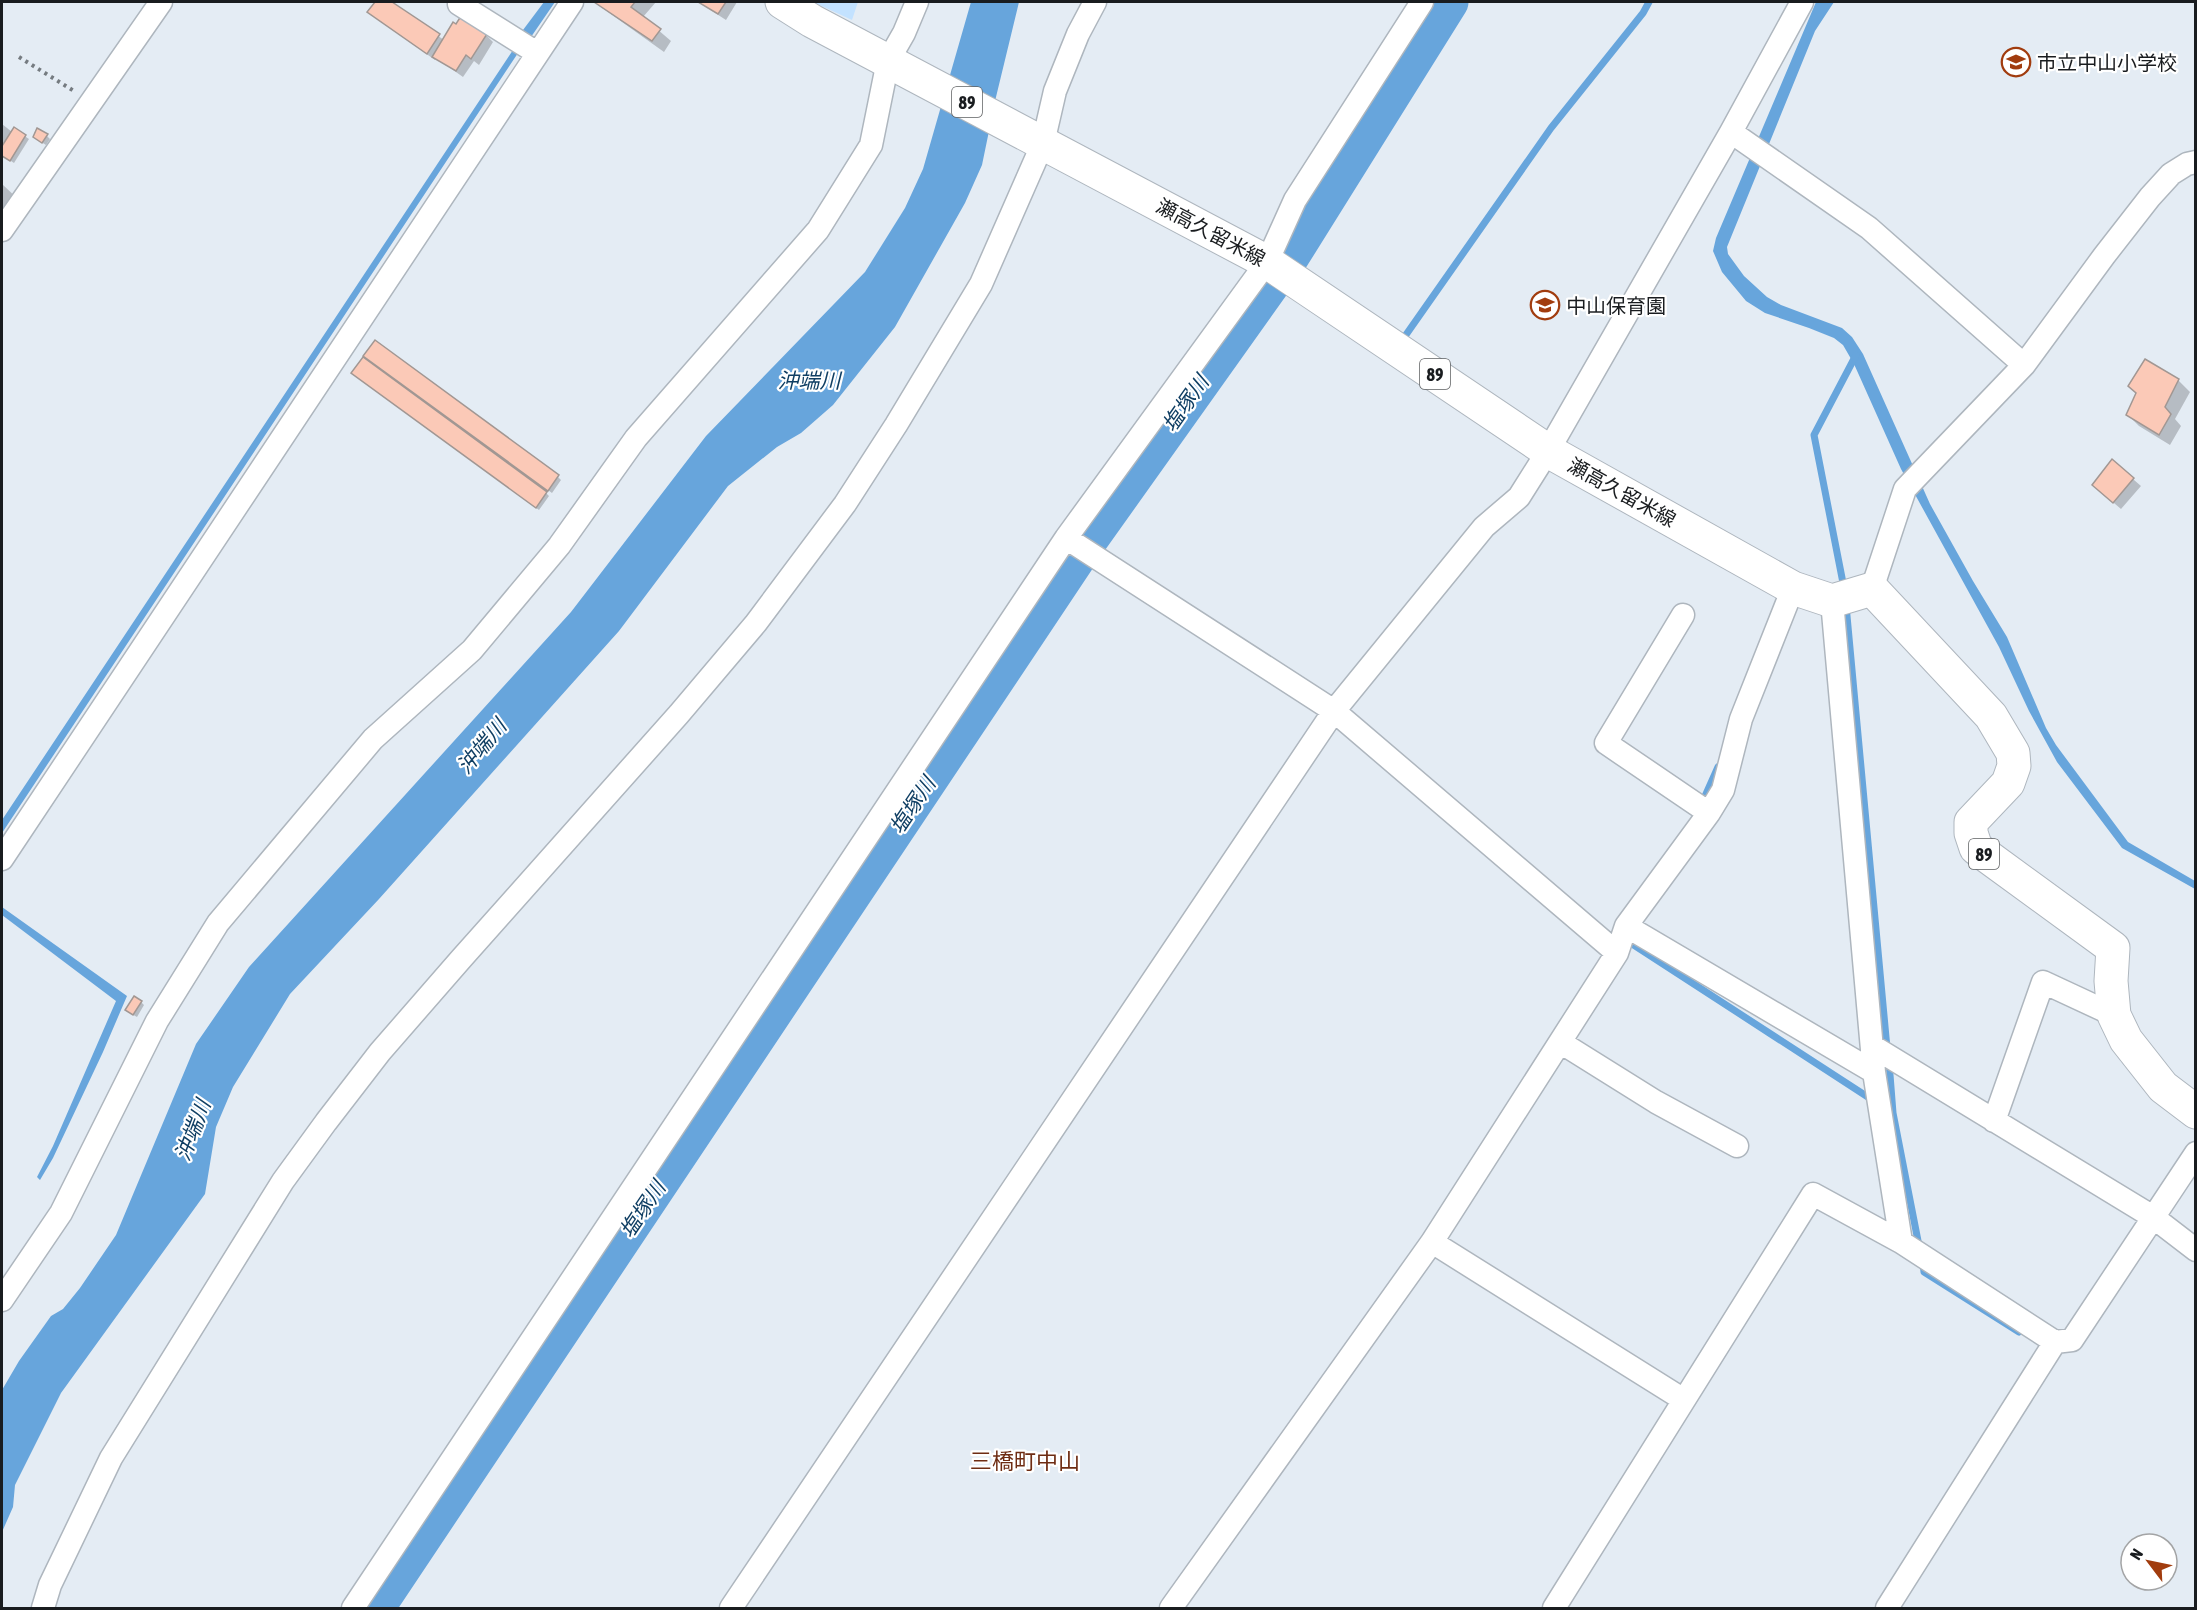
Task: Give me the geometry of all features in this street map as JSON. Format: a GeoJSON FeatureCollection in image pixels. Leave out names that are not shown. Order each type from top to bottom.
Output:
{"type":"FeatureCollection","features":[{"type":"Feature","properties":{"kind":"main road","name":"瀬高久留米線"},"geometry":{"type":"LineString","coordinates":[[782,2],[812,21],[1267,262],[1548,451],[1793,588],[1850,595],[1991,716],[2013,753],[2014,766],[2008,783],[1971,822],[1971,833],[1976,848],[2113,948],[2111,981],[2114,1015],[2126,1040],[2163,1087],[2196,1112]]}},
{"type":"Feature","properties":{"kind":"street"},"geometry":{"type":"LineString","coordinates":[[2,230],[161,2]]}},
{"type":"Feature","properties":{"kind":"street"},"geometry":{"type":"LineString","coordinates":[[2,859],[572,2]]}},
{"type":"Feature","properties":{"kind":"street"},"geometry":{"type":"LineString","coordinates":[[2,1300],[61,1213],[157,1021],[218,923],[373,739],[472,650],[559,546],[636,438],[818,230],[871,145],[904,33],[917,2]]}},
{"type":"Feature","properties":{"kind":"street"},"geometry":{"type":"LineString","coordinates":[[43,1608],[50,1585],[111,1458],[283,1181],[381,1052],[534,875],[679,714],[756,623],[845,504],[896,425],[981,284],[1078,34],[1095,2]]}},
{"type":"Feature","properties":{"kind":"street"},"geometry":{"type":"LineString","coordinates":[[353,1608],[1066,538],[1267,262],[1295,200],[1422,2]]}},
{"type":"Feature","properties":{"kind":"street"},"geometry":{"type":"LineString","coordinates":[[731,1608],[1334,711],[1485,527],[1519,496],[1548,451],[1731,132],[1802,2]]}},
{"type":"Feature","properties":{"kind":"street"},"geometry":{"type":"LineString","coordinates":[[459,3],[537,53]]}},
{"type":"Feature","properties":{"kind":"street"},"geometry":{"type":"LineString","coordinates":[[1731,132],[1869,228],[2024,365]]}},
{"type":"Feature","properties":{"kind":"street"},"geometry":{"type":"LineString","coordinates":[[1901,1242],[1874,1072],[1850,595],[1905,489],[2024,365],[2150,197],[2172,174],[2187,164],[2196,162]]}},
{"type":"Feature","properties":{"kind":"street"},"geometry":{"type":"LineString","coordinates":[[1066,538],[1334,711],[1617,953]]}},
{"type":"Feature","properties":{"kind":"street"},"geometry":{"type":"LineString","coordinates":[[1172,1608],[1432,1242],[1617,953],[1626,926],[1709,813],[1722,790],[1741,719],[1793,588]]}},
{"type":"Feature","properties":{"kind":"street"},"geometry":{"type":"LineString","coordinates":[[1683,615],[1606,743],[1709,813]]}},
{"type":"Feature","properties":{"kind":"street"},"geometry":{"type":"LineString","coordinates":[[1626,926],[1874,1072]]}},
{"type":"Feature","properties":{"kind":"street"},"geometry":{"type":"LineString","coordinates":[[1994,1121],[2043,982],[2114,1015]]}},
{"type":"Feature","properties":{"kind":"street"},"geometry":{"type":"LineString","coordinates":[[1560,1042],[1656,1102],[1737,1146]]}},
{"type":"Feature","properties":{"kind":"street"},"geometry":{"type":"LineString","coordinates":[[1872,1046],[2153,1217],[2196,1250]]}},
{"type":"Feature","properties":{"kind":"street"},"geometry":{"type":"LineString","coordinates":[[1554,1608],[1812,1194],[1901,1242],[2055,1342],[2072,1340],[2196,1153]]}},
{"type":"Feature","properties":{"kind":"street"},"geometry":{"type":"LineString","coordinates":[[1432,1242],[1684,1400]]}},
{"type":"Feature","properties":{"kind":"street"},"geometry":{"type":"LineString","coordinates":[[1887,1608],[2055,1342]]}},
{"type":"Feature","properties":{"kind":"path"},"geometry":{"type":"LineString","coordinates":[[19,57],[91,102]]}},
{"type":"Feature","properties":{"kind":"shaded area"},"geometry":{"type":"Polygon","coordinates":[[[813,2],[858,2],[852,20],[813,2]]]}},
{"type":"Feature","properties":{"kind":"water"},"geometry":{"type":"Polygon","coordinates":[[[544,2],[555,2],[531,37],[523,30],[544,2]]]}},
{"type":"Feature","properties":{"kind":"water","name":"沖端川"},"geometry":{"type":"Polygon","coordinates":[[[971,2],[1019,2],[982,165],[965,203],[895,327],[833,405],[801,433],[777,447],[728,486],[619,631],[379,899],[290,994],[233,1087],[216,1127],[205,1194],[61,1393],[15,1485],[13,1507],[2,1532],[2,1390],[19,1361],[51,1316],[63,1309],[80,1288],[116,1235],[196,1044],[249,967],[571,612],[706,436],[865,272],[905,208],[923,169],[971,2]]]}},
{"type":"Feature","properties":{"kind":"water"},"geometry":{"type":"Polygon","coordinates":[[[1816,2],[1834,2],[1815,31],[1727,247],[1728,254],[1744,276],[1767,297],[1781,305],[1842,328],[1852,337],[1863,354],[1930,504],[2007,637],[2046,728],[2056,745],[2128,842],[2195,881],[2195,889],[2122,848],[2057,762],[2029,711],[1999,647],[1901,469],[1854,364],[1843,345],[1834,338],[1765,313],[1746,301],[1722,272],[1713,251],[1716,238],[1816,2]]]}},
{"type":"Feature","properties":{"kind":"water"},"geometry":{"type":"Polygon","coordinates":[[[513,50],[518,53],[2,833],[2,820],[513,50]]]}},
{"type":"Feature","properties":{"kind":"water"},"geometry":{"type":"Polygon","coordinates":[[[2,907],[127,996],[53,1158],[40,1180],[37,1177],[53,1146],[116,1001],[2,915],[2,907]]]}},
{"type":"Feature","properties":{"kind":"building"},"geometry":{"type":"Polygon","coordinates":[[[375,2],[392,2],[440,34],[427,54],[367,12],[375,2]]]}},
{"type":"Feature","properties":{"kind":"building"},"geometry":{"type":"Polygon","coordinates":[[[594,2],[635,2],[631,7],[661,29],[652,41],[594,2]]]}},
{"type":"Feature","properties":{"kind":"building"},"geometry":{"type":"Polygon","coordinates":[[[698,2],[726,2],[718,14],[698,2]]]}},
{"type":"Feature","properties":{"kind":"building"},"geometry":{"type":"Polygon","coordinates":[[[461,16],[487,34],[471,59],[466,55],[456,71],[432,57],[453,22],[456,24],[461,16]]]}},
{"type":"Feature","properties":{"kind":"building"},"geometry":{"type":"Polygon","coordinates":[[[14,127],[26,135],[10,161],[2,156],[2,146],[14,127]]]}},
{"type":"Feature","properties":{"kind":"building"},"geometry":{"type":"Polygon","coordinates":[[[37,128],[48,134],[42,143],[33,137],[37,128]]]}},
{"type":"Feature","properties":{"kind":"building"},"geometry":{"type":"Polygon","coordinates":[[[375,340],[559,475],[548,491],[363,356],[375,340]]]}},
{"type":"Feature","properties":{"kind":"building"},"geometry":{"type":"Polygon","coordinates":[[[363,357],[547,492],[536,508],[351,373],[363,357]]]}},
{"type":"Feature","properties":{"kind":"building"},"geometry":{"type":"Polygon","coordinates":[[[2145,359],[2179,379],[2165,407],[2171,414],[2159,435],[2126,415],[2136,393],[2128,386],[2145,359]]]}},
{"type":"Feature","properties":{"kind":"building"},"geometry":{"type":"Polygon","coordinates":[[[2112,459],[2134,478],[2113,503],[2092,485],[2112,459]]]}},
{"type":"Feature","properties":{"kind":"building"},"geometry":{"type":"Polygon","coordinates":[[[134,996],[142,1001],[133,1015],[125,1010],[134,996]]]}},
{"type":"Feature","properties":{"kind":"waterway","name":"塩塚川"},"geometry":{"type":"LineString","coordinates":[[375,1608],[1089,539],[1289,258],[1449,2]]}},
{"type":"Feature","properties":{"kind":"waterway"},"geometry":{"type":"LineString","coordinates":[[1405,341],[1403,339],[1551,128],[1643,13],[1649,2]]}},
{"type":"Feature","properties":{"kind":"waterway"},"geometry":{"type":"LineString","coordinates":[[1844,588],[1814,435],[1856,355]]}},
{"type":"Feature","properties":{"kind":"waterway"},"geometry":{"type":"LineString","coordinates":[[1846,605],[1887,1048]]}},
{"type":"Feature","properties":{"kind":"waterway"},"geometry":{"type":"LineString","coordinates":[[1702,803],[1718,767]]}},
{"type":"Feature","properties":{"kind":"waterway"},"geometry":{"type":"LineString","coordinates":[[1626,940],[1874,1101]]}},
{"type":"Feature","properties":{"kind":"waterway"},"geometry":{"type":"LineString","coordinates":[[1889,1062],[1893,1113],[1919,1246]]}},
{"type":"Feature","properties":{"kind":"waterway"},"geometry":{"type":"LineString","coordinates":[[1923,1263],[1924,1272],[2019,1332]]}},
{"type":"Feature","properties":{"kind":"place","name":"市立中山小学校"},"geometry":{"type":"Point","coordinates":[2016,62]}},
{"type":"Feature","properties":{"kind":"place","name":"中山保育園"},"geometry":{"type":"Point","coordinates":[1545,305]}},
{"type":"Feature","properties":{"kind":"district","name":"三橋町中山"},"geometry":{"type":"Point","coordinates":[1025,1461]}}]}
